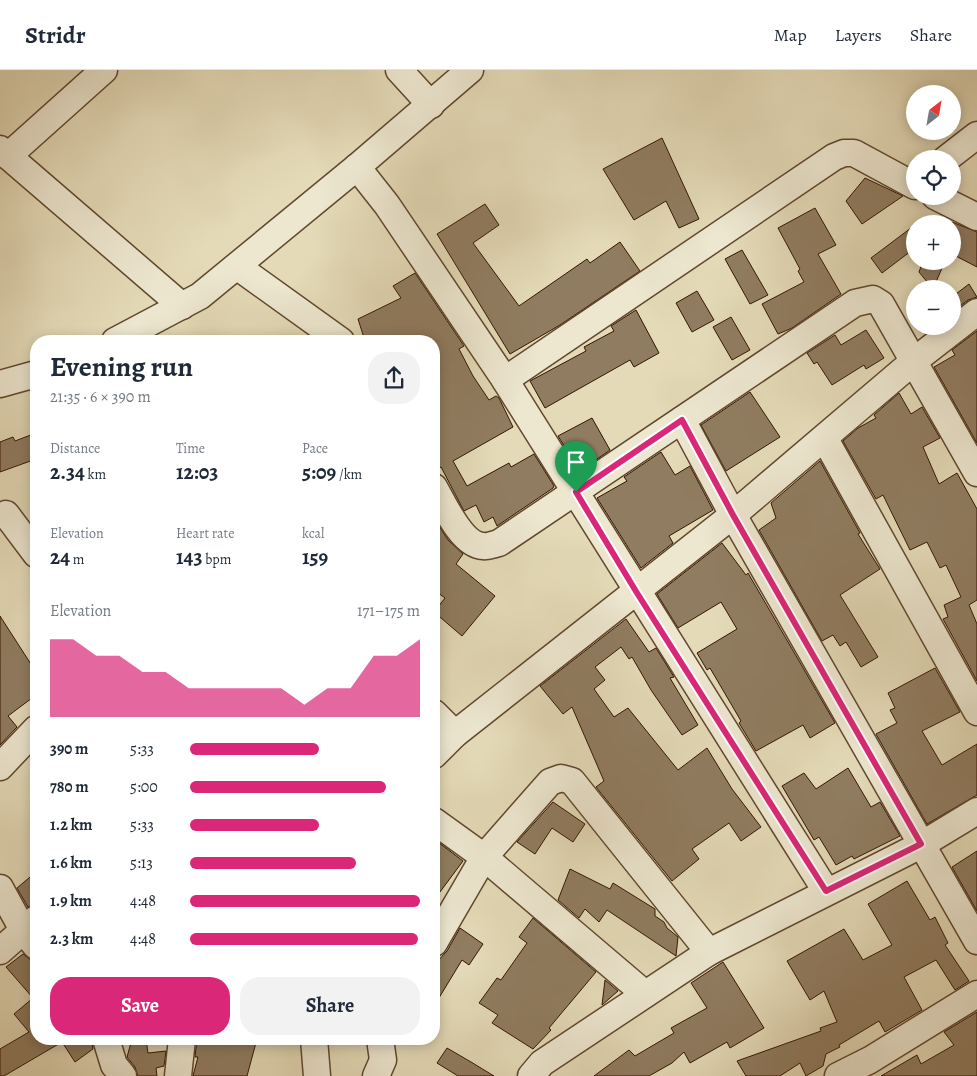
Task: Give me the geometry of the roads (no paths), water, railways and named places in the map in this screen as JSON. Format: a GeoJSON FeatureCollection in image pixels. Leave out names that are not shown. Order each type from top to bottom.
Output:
{"type":"FeatureCollection","features":[{"type":"Feature","properties":{"kind":"street"},"geometry":{"type":"LineString","coordinates":[[104,70],[4,153],[182,306]]}},
{"type":"Feature","properties":{"kind":"street"},"geometry":{"type":"LineString","coordinates":[[399,70],[430,105]]}},
{"type":"Feature","properties":{"kind":"street"},"geometry":{"type":"LineString","coordinates":[[126,335],[200,296],[238,267],[470,70]]}},
{"type":"Feature","properties":{"kind":"street"},"geometry":{"type":"LineString","coordinates":[[957,150],[977,134]]}},
{"type":"Feature","properties":{"kind":"street"},"geometry":{"type":"LineString","coordinates":[[505,380],[834,157],[844,153],[854,153],[906,181]]}},
{"type":"Feature","properties":{"kind":"street"},"geometry":{"type":"LineString","coordinates":[[357,167],[387,204],[505,380],[637,593],[826,891]]}},
{"type":"Feature","properties":{"kind":"street"},"geometry":{"type":"LineString","coordinates":[[953,205],[977,217]]}},
{"type":"Feature","properties":{"kind":"street"},"geometry":{"type":"LineString","coordinates":[[238,267],[314,333]]}},
{"type":"Feature","properties":{"kind":"street"},"geometry":{"type":"LineString","coordinates":[[440,496],[469,541],[484,546],[499,543],[855,303],[873,299],[881,304],[977,473]]}},
{"type":"Feature","properties":{"kind":"street"},"geometry":{"type":"LineString","coordinates":[[440,749],[455,734],[637,593],[733,515],[825,439],[914,361],[977,312]]}},
{"type":"Feature","properties":{"kind":"street"},"geometry":{"type":"LineString","coordinates":[[0,384],[30,380]]}},
{"type":"Feature","properties":{"kind":"street"},"geometry":{"type":"LineString","coordinates":[[682,420],[733,515],[977,941]]}},
{"type":"Feature","properties":{"kind":"street"},"geometry":{"type":"LineString","coordinates":[[825,439],[977,712]]}},
{"type":"Feature","properties":{"kind":"street"},"geometry":{"type":"LineString","coordinates":[[6,514],[30,546]]}},
{"type":"Feature","properties":{"kind":"street"},"geometry":{"type":"LineString","coordinates":[[440,719],[455,734]]}},
{"type":"Feature","properties":{"kind":"street"},"geometry":{"type":"LineString","coordinates":[[0,767],[30,735]]}},
{"type":"Feature","properties":{"kind":"street"},"geometry":{"type":"LineString","coordinates":[[440,933],[484,857],[550,782],[561,778],[572,781],[710,952]]}},
{"type":"Feature","properties":{"kind":"street"},"geometry":{"type":"LineString","coordinates":[[531,1076],[542,1064],[710,952],[921,844],[977,811]]}},
{"type":"Feature","properties":{"kind":"street"},"geometry":{"type":"LineString","coordinates":[[440,824],[484,857],[645,994]]}},
{"type":"Feature","properties":{"kind":"street"},"geometry":{"type":"LineString","coordinates":[[0,888],[30,929]]}},
{"type":"Feature","properties":{"kind":"street"},"geometry":{"type":"LineString","coordinates":[[0,951],[30,933]]}},
{"type":"Feature","properties":{"kind":"street"},"geometry":{"type":"LineString","coordinates":[[838,1076],[874,1068],[977,994]]}},
{"type":"Feature","properties":{"kind":"street"},"geometry":{"type":"LineString","coordinates":[[108,1045],[114,1065],[123,1076]]}},
{"type":"Feature","properties":{"kind":"street"},"geometry":{"type":"LineString","coordinates":[[178,1076],[181,1045]]}},
{"type":"Feature","properties":{"kind":"street"},"geometry":{"type":"LineString","coordinates":[[314,1045],[317,1076]]}},
{"type":"Feature","properties":{"kind":"street"},"geometry":{"type":"LineString","coordinates":[[376,1076],[382,1060],[381,1045]]}}]}
